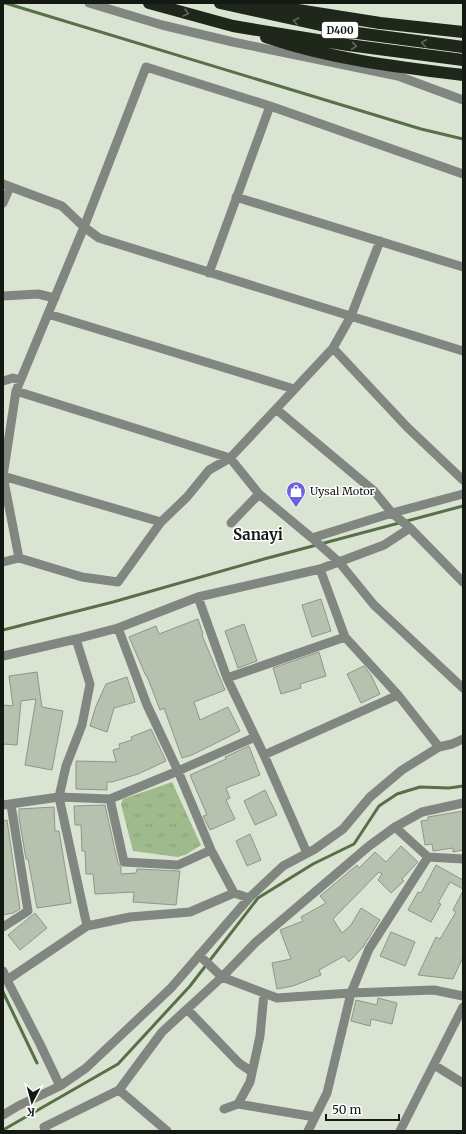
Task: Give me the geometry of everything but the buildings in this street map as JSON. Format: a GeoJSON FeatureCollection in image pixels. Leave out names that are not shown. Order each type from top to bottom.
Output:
{"type":"FeatureCollection","features":[{"type":"Feature","properties":{"kind":"highway","name":"D400"},"geometry":{"type":"LineString","coordinates":[[149,3],[233,26],[348,45],[463,60]]}},
{"type":"Feature","properties":{"kind":"highway","name":"D400"},"geometry":{"type":"LineString","coordinates":[[220,3],[356,33],[463,47]]}},
{"type":"Feature","properties":{"kind":"highway"},"geometry":{"type":"LineString","coordinates":[[254,3],[380,23],[461,29]]}},
{"type":"Feature","properties":{"kind":"highway"},"geometry":{"type":"LineString","coordinates":[[233,26],[288,44],[398,72],[463,75]]}},
{"type":"Feature","properties":{"kind":"street"},"geometry":{"type":"LineString","coordinates":[[89,3],[162,25],[233,42],[398,72],[463,100]]}},
{"type":"Feature","properties":{"kind":"street"},"geometry":{"type":"LineString","coordinates":[[19,558],[3,476],[16,391],[84,227],[146,68],[270,106],[463,174]]}},
{"type":"Feature","properties":{"kind":"street"},"geometry":{"type":"LineString","coordinates":[[209,273],[270,106]]}},
{"type":"Feature","properties":{"kind":"street"},"geometry":{"type":"LineString","coordinates":[[3,203],[7,185],[62,206],[84,227],[99,238],[463,351]]}},
{"type":"Feature","properties":{"kind":"street"},"geometry":{"type":"LineString","coordinates":[[236,197],[463,267]]}},
{"type":"Feature","properties":{"kind":"street"},"geometry":{"type":"LineString","coordinates":[[3,562],[19,558],[82,577],[118,582],[161,522],[187,497],[209,470],[230,458],[334,348],[351,316],[380,241]]}},
{"type":"Feature","properties":{"kind":"street"},"geometry":{"type":"LineString","coordinates":[[3,296],[38,294],[55,298]]}},
{"type":"Feature","properties":{"kind":"street"},"geometry":{"type":"LineString","coordinates":[[48,314],[294,390]]}},
{"type":"Feature","properties":{"kind":"street"},"geometry":{"type":"LineString","coordinates":[[334,348],[407,427],[463,478]]}},
{"type":"Feature","properties":{"kind":"street"},"geometry":{"type":"LineString","coordinates":[[3,381],[13,378],[20,380]]}},
{"type":"Feature","properties":{"kind":"street"},"geometry":{"type":"LineString","coordinates":[[16,391],[230,458],[259,494],[338,562],[374,605],[463,688]]}},
{"type":"Feature","properties":{"kind":"street"},"geometry":{"type":"LineString","coordinates":[[276,409],[374,491],[393,514],[463,582]]}},
{"type":"Feature","properties":{"kind":"street"},"geometry":{"type":"LineString","coordinates":[[3,476],[161,522]]}},
{"type":"Feature","properties":{"kind":"street"},"geometry":{"type":"LineString","coordinates":[[231,523],[259,494]]}},
{"type":"Feature","properties":{"kind":"street"},"geometry":{"type":"LineString","coordinates":[[313,539],[463,494]]}},
{"type":"Feature","properties":{"kind":"street"},"geometry":{"type":"LineString","coordinates":[[3,656],[118,628],[198,597],[320,570],[384,545],[409,528]]}},
{"type":"Feature","properties":{"kind":"street"},"geometry":{"type":"LineString","coordinates":[[320,570],[345,637],[398,695],[439,747]]}},
{"type":"Feature","properties":{"kind":"street"},"geometry":{"type":"LineString","coordinates":[[198,597],[227,678],[264,755],[307,853]]}},
{"type":"Feature","properties":{"kind":"street"},"geometry":{"type":"LineString","coordinates":[[118,628],[147,705],[178,771],[211,850],[234,893]]}},
{"type":"Feature","properties":{"kind":"street"},"geometry":{"type":"LineString","coordinates":[[227,678],[345,637]]}},
{"type":"Feature","properties":{"kind":"street"},"geometry":{"type":"LineString","coordinates":[[76,639],[90,684],[82,725],[66,766],[59,797],[87,926]]}},
{"type":"Feature","properties":{"kind":"street"},"geometry":{"type":"LineString","coordinates":[[264,755],[398,695]]}},
{"type":"Feature","properties":{"kind":"street"},"geometry":{"type":"LineString","coordinates":[[3,927],[28,910],[7,805],[59,797],[110,799],[255,737]]}},
{"type":"Feature","properties":{"kind":"street"},"geometry":{"type":"LineString","coordinates":[[3,1115],[18,1106],[60,1086],[86,1068],[202,958],[249,898],[283,866],[315,849],[343,828],[370,797],[402,770],[439,747],[452,744],[463,739]]}},
{"type":"Feature","properties":{"kind":"street"},"geometry":{"type":"LineString","coordinates":[[110,799],[124,862],[178,866],[211,850]]}},
{"type":"Feature","properties":{"kind":"street"},"geometry":{"type":"LineString","coordinates":[[43,1130],[119,1090],[162,1032],[187,1009],[219,974],[369,846],[395,827],[422,812],[463,802]]}},
{"type":"Feature","properties":{"kind":"street"},"geometry":{"type":"LineString","coordinates":[[395,827],[428,857],[463,859]]}},
{"type":"Feature","properties":{"kind":"street"},"geometry":{"type":"LineString","coordinates":[[310,1130],[327,1093],[351,993],[369,949],[428,857]]}},
{"type":"Feature","properties":{"kind":"street"},"geometry":{"type":"LineString","coordinates":[[60,1086],[5,976],[87,926],[130,917],[190,912],[234,893],[249,898]]}},
{"type":"Feature","properties":{"kind":"street"},"geometry":{"type":"LineString","coordinates":[[202,958],[219,974],[277,998],[351,993],[434,990],[463,996]]}},
{"type":"Feature","properties":{"kind":"street"},"geometry":{"type":"LineString","coordinates":[[238,1104],[250,1082],[260,1036],[264,993]]}},
{"type":"Feature","properties":{"kind":"street"},"geometry":{"type":"LineString","coordinates":[[400,1131],[463,1007]]}},
{"type":"Feature","properties":{"kind":"street"},"geometry":{"type":"LineString","coordinates":[[187,1009],[239,1063],[252,1072]]}},
{"type":"Feature","properties":{"kind":"street"},"geometry":{"type":"LineString","coordinates":[[434,1065],[463,1082]]}},
{"type":"Feature","properties":{"kind":"street"},"geometry":{"type":"LineString","coordinates":[[119,1090],[167,1131]]}},
{"type":"Feature","properties":{"kind":"street"},"geometry":{"type":"LineString","coordinates":[[224,1110],[238,1104],[315,1117]]}},
{"type":"Feature","properties":{"kind":"green space"},"geometry":{"type":"Polygon","coordinates":[[[172,782],[201,845],[187,854],[178,857],[133,851],[121,804],[123,799],[172,782]]]}},
{"type":"Feature","properties":{"kind":"waterway"},"geometry":{"type":"LineString","coordinates":[[5,3],[421,129],[463,139]]}},
{"type":"Feature","properties":{"kind":"waterway"},"geometry":{"type":"LineString","coordinates":[[3,630],[113,602],[264,559],[463,506]]}},
{"type":"Feature","properties":{"kind":"waterway"},"geometry":{"type":"LineString","coordinates":[[3,1130],[118,1064],[190,986],[258,898],[313,864],[354,844],[379,806],[397,794],[420,787],[449,788],[463,786]]}},
{"type":"Feature","properties":{"kind":"waterway"},"geometry":{"type":"LineString","coordinates":[[3,992],[37,1063]]}},
{"type":"Feature","properties":{"kind":"place","name":"Uysal Motor"},"geometry":{"type":"Point","coordinates":[296,508]}},
{"type":"Feature","properties":{"kind":"district","name":"Sanayi"},"geometry":{"type":"Point","coordinates":[258,535]}}]}
